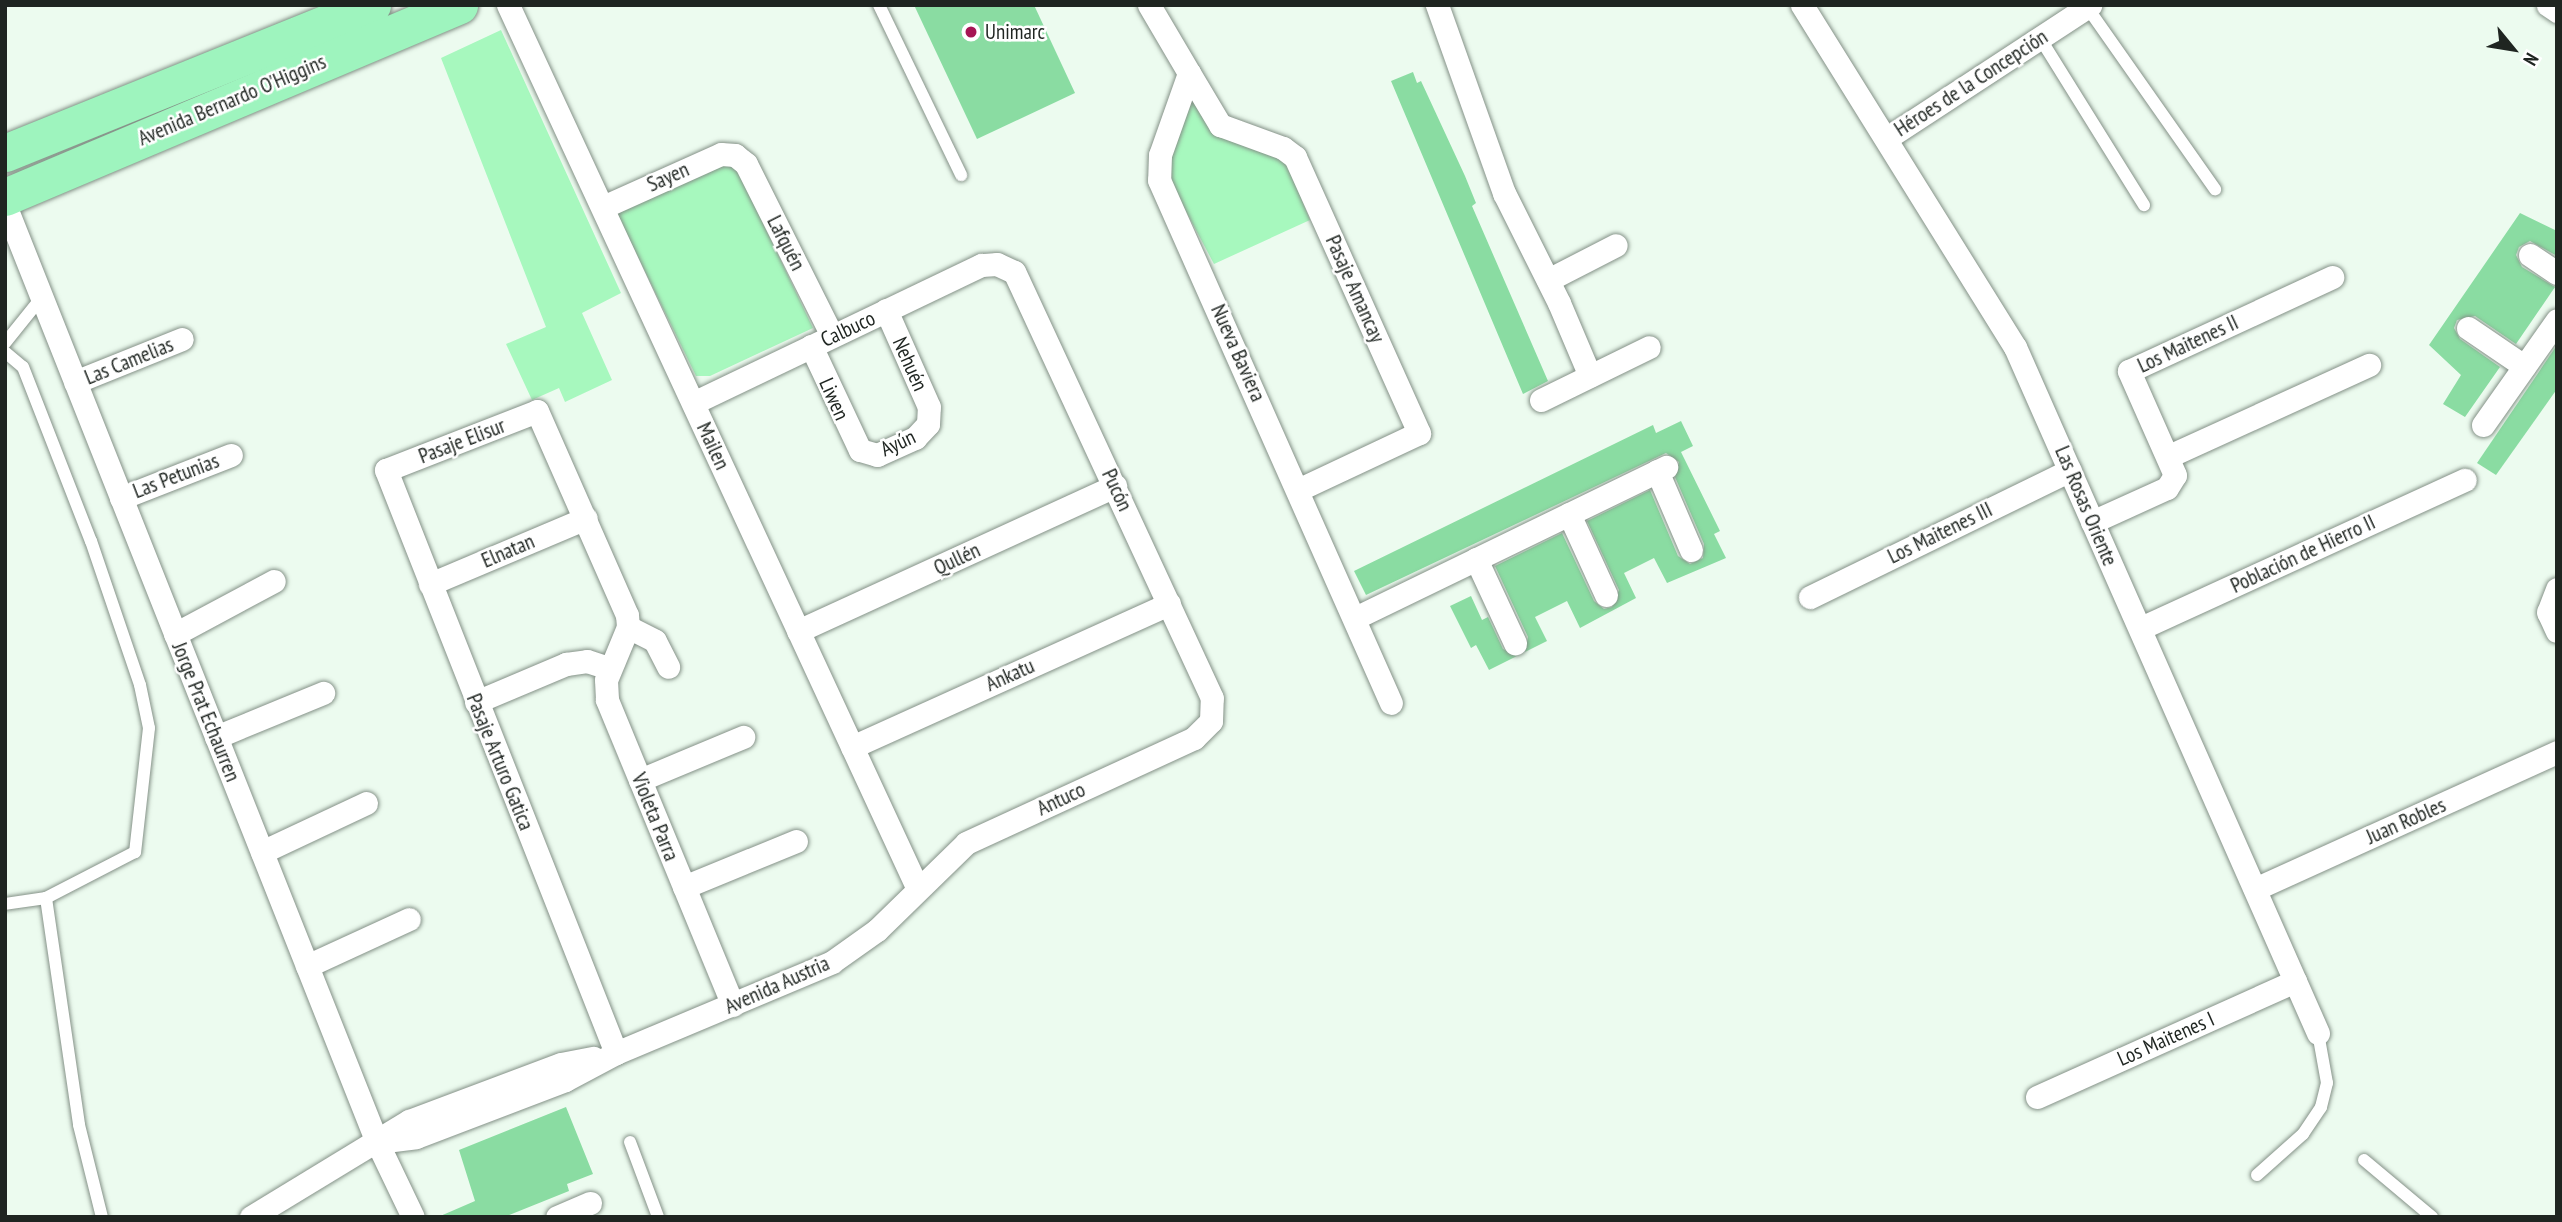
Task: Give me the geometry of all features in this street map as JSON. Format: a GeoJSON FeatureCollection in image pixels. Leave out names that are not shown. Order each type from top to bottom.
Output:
{"type":"FeatureCollection","features":[{"type":"Feature","properties":{"kind":"main road","name":"Avenida Bernardo O'Higgins"},"geometry":{"type":"LineString","coordinates":[[5,197],[321,38],[372,5]]}},
{"type":"Feature","properties":{"kind":"main road","name":"Avenida Bernardo O'Higgins"},"geometry":{"type":"LineString","coordinates":[[6,150],[130,103],[321,38],[459,5]]}},
{"type":"Feature","properties":{"kind":"main road"},"geometry":{"type":"LineString","coordinates":[[5,190],[11,171],[26,157],[116,119],[130,103]]}},
{"type":"Feature","properties":{"kind":"street","name":"Mailen"},"geometry":{"type":"LineString","coordinates":[[508,5],[917,887]]}},
{"type":"Feature","properties":{"kind":"street"},"geometry":{"type":"LineString","coordinates":[[1149,5],[1189,72]]}},
{"type":"Feature","properties":{"kind":"street"},"geometry":{"type":"LineString","coordinates":[[1437,5],[1504,193],[1548,280],[1590,376]]}},
{"type":"Feature","properties":{"kind":"street","name":"Las Rosas Oriente"},"geometry":{"type":"LineString","coordinates":[[1802,5],[2015,347],[2318,1033]]}},
{"type":"Feature","properties":{"kind":"street"},"geometry":{"type":"LineString","coordinates":[[2548,5],[2557,11]]}},
{"type":"Feature","properties":{"kind":"street","name":"Héroes de la Concepción"},"geometry":{"type":"LineString","coordinates":[[1887,138],[2088,6]]}},
{"type":"Feature","properties":{"kind":"street","name":"Nueva Baviera"},"geometry":{"type":"LineString","coordinates":[[1189,72],[1160,155],[1159,180],[1300,489],[1391,703]]}},
{"type":"Feature","properties":{"kind":"street","name":"Pasaje Amancay"},"geometry":{"type":"LineString","coordinates":[[1189,72],[1220,125],[1283,148],[1295,157],[1419,433],[1300,489]]}},
{"type":"Feature","properties":{"kind":"street","name":"Sayen"},"geometry":{"type":"LineString","coordinates":[[603,207],[721,154],[736,155]]}},
{"type":"Feature","properties":{"kind":"street","name":"Lafquén"},"geometry":{"type":"LineString","coordinates":[[736,155],[746,164],[832,336]]}},
{"type":"Feature","properties":{"kind":"street","name":"Jorge Prat Echaurren"},"geometry":{"type":"LineString","coordinates":[[5,205],[377,1142],[413,1217]]}},
{"type":"Feature","properties":{"kind":"street"},"geometry":{"type":"LineString","coordinates":[[1548,280],[1616,245]]}},
{"type":"Feature","properties":{"kind":"street"},"geometry":{"type":"LineString","coordinates":[[2530,256],[2557,273]]}},
{"type":"Feature","properties":{"kind":"street","name":"Calbuco"},"geometry":{"type":"LineString","coordinates":[[693,402],[981,265],[1005,267]]}},
{"type":"Feature","properties":{"kind":"street","name":"Pucón"},"geometry":{"type":"LineString","coordinates":[[1005,267],[1020,279],[1212,698],[1211,721]]}},
{"type":"Feature","properties":{"kind":"street","name":"Los Maitenes II"},"geometry":{"type":"LineString","coordinates":[[2092,522],[2166,488],[2175,475],[2169,456],[2129,371],[2332,277]]}},
{"type":"Feature","properties":{"kind":"street","name":"Nehuén"},"geometry":{"type":"LineString","coordinates":[[886,310],[930,418]]}},
{"type":"Feature","properties":{"kind":"street"},"geometry":{"type":"LineString","coordinates":[[2483,425],[2557,320]]}},
{"type":"Feature","properties":{"kind":"street"},"geometry":{"type":"LineString","coordinates":[[2468,328],[2524,366]]}},
{"type":"Feature","properties":{"kind":"street","name":"Las Camelias"},"geometry":{"type":"LineString","coordinates":[[75,382],[182,339]]}},
{"type":"Feature","properties":{"kind":"street","name":"Liwen"},"geometry":{"type":"LineString","coordinates":[[811,346],[860,450]]}},
{"type":"Feature","properties":{"kind":"street"},"geometry":{"type":"LineString","coordinates":[[1541,400],[1649,347]]}},
{"type":"Feature","properties":{"kind":"street"},"geometry":{"type":"LineString","coordinates":[[2169,456],[2369,365]]}},
{"type":"Feature","properties":{"kind":"street","name":"Pasaje Elisur"},"geometry":{"type":"LineString","coordinates":[[386,470],[537,411],[586,518]]}},
{"type":"Feature","properties":{"kind":"street","name":"Ayún"},"geometry":{"type":"LineString","coordinates":[[860,450],[882,453],[920,435],[930,418]]}},
{"type":"Feature","properties":{"kind":"street","name":"Las Petunias"},"geometry":{"type":"LineString","coordinates":[[121,498],[231,455]]}},
{"type":"Feature","properties":{"kind":"street"},"geometry":{"type":"LineString","coordinates":[[1355,618],[1661,469],[1691,550]]}},
{"type":"Feature","properties":{"kind":"street","name":"Pasaje Arturo Gatica"},"geometry":{"type":"LineString","coordinates":[[386,470],[616,1053]]}},
{"type":"Feature","properties":{"kind":"street","name":"Los Maitenes III"},"geometry":{"type":"LineString","coordinates":[[1810,597],[2070,470]]}},
{"type":"Feature","properties":{"kind":"street","name":"Población de Hierro II"},"geometry":{"type":"LineString","coordinates":[[2141,628],[2465,480]]}},
{"type":"Feature","properties":{"kind":"street","name":"Qullén"},"geometry":{"type":"LineString","coordinates":[[799,631],[1115,486]]}},
{"type":"Feature","properties":{"kind":"street"},"geometry":{"type":"LineString","coordinates":[[1569,514],[1606,595]]}},
{"type":"Feature","properties":{"kind":"street"},"geometry":{"type":"LineString","coordinates":[[586,518],[624,603],[628,627],[655,641],[668,667]]}},
{"type":"Feature","properties":{"kind":"street","name":"Elnatan"},"geometry":{"type":"LineString","coordinates":[[430,584],[586,518]]}},
{"type":"Feature","properties":{"kind":"street"},"geometry":{"type":"LineString","coordinates":[[1476,559],[1515,643]]}},
{"type":"Feature","properties":{"kind":"street"},"geometry":{"type":"LineString","coordinates":[[175,634],[274,581]]}},
{"type":"Feature","properties":{"kind":"street"},"geometry":{"type":"LineString","coordinates":[[2557,589],[2547,612],[2557,631]]}},
{"type":"Feature","properties":{"kind":"street","name":"Ankatu"},"geometry":{"type":"LineString","coordinates":[[852,747],[1169,604]]}},
{"type":"Feature","properties":{"kind":"street","name":"Violeta Parra"},"geometry":{"type":"LineString","coordinates":[[628,627],[609,668],[607,700],[733,1005]]}},
{"type":"Feature","properties":{"kind":"street"},"geometry":{"type":"LineString","coordinates":[[476,702],[566,664],[587,661],[609,668]]}},
{"type":"Feature","properties":{"kind":"street"},"geometry":{"type":"LineString","coordinates":[[216,737],[323,693]]}},
{"type":"Feature","properties":{"kind":"street","name":"Antuco"},"geometry":{"type":"LineString","coordinates":[[917,887],[965,844],[1194,738],[1211,721]]}},
{"type":"Feature","properties":{"kind":"street"},"geometry":{"type":"LineString","coordinates":[[640,780],[743,737]]}},
{"type":"Feature","properties":{"kind":"street","name":"Juan Robles"},"geometry":{"type":"LineString","coordinates":[[2255,889],[2557,752]]}},
{"type":"Feature","properties":{"kind":"street"},"geometry":{"type":"LineString","coordinates":[[262,852],[366,803]]}},
{"type":"Feature","properties":{"kind":"street"},"geometry":{"type":"LineString","coordinates":[[684,887],[796,841]]}},
{"type":"Feature","properties":{"kind":"street","name":"Avenida Austria"},"geometry":{"type":"LineString","coordinates":[[251,1217],[332,1164],[377,1142],[416,1137],[565,1080],[616,1053],[832,962],[877,930],[917,887]]}},
{"type":"Feature","properties":{"kind":"street"},"geometry":{"type":"LineString","coordinates":[[307,966],[409,919]]}},
{"type":"Feature","properties":{"kind":"street","name":"Los Maitenes I"},"geometry":{"type":"LineString","coordinates":[[2037,1097],[2295,981]]}},
{"type":"Feature","properties":{"kind":"street"},"geometry":{"type":"LineString","coordinates":[[557,1217],[590,1203]]}},
{"type":"Feature","properties":{"kind":"lane"},"geometry":{"type":"LineString","coordinates":[[878,5],[961,175]]}},
{"type":"Feature","properties":{"kind":"lane"},"geometry":{"type":"LineString","coordinates":[[2088,6],[2215,189]]}},
{"type":"Feature","properties":{"kind":"lane"},"geometry":{"type":"LineString","coordinates":[[2040,38],[2144,205]]}},
{"type":"Feature","properties":{"kind":"lane"},"geometry":{"type":"LineString","coordinates":[[5,343],[42,297]]}},
{"type":"Feature","properties":{"kind":"lane"},"geometry":{"type":"LineString","coordinates":[[5,352],[23,367],[86,528],[140,685],[149,727],[135,852],[46,898],[5,904]]}},
{"type":"Feature","properties":{"kind":"lane"},"geometry":{"type":"LineString","coordinates":[[46,898],[79,1125],[102,1217]]}},
{"type":"Feature","properties":{"kind":"lane"},"geometry":{"type":"LineString","coordinates":[[2257,1175],[2303,1134],[2321,1107],[2327,1083],[2318,1033]]}},
{"type":"Feature","properties":{"kind":"lane"},"geometry":{"type":"LineString","coordinates":[[630,1142],[658,1217]]}},
{"type":"Feature","properties":{"kind":"lane"},"geometry":{"type":"LineString","coordinates":[[2364,1160],[2432,1217]]}},
{"type":"Feature","properties":{"kind":"green space"},"geometry":{"type":"Polygon","coordinates":[[[501,30],[621,293],[582,313],[612,380],[565,402],[559,388],[532,400],[506,344],[546,327],[441,58],[501,30]]]}},
{"type":"Feature","properties":{"kind":"green space"},"geometry":{"type":"Polygon","coordinates":[[[1193,99],[1213,135],[1273,153],[1286,161],[1310,220],[1214,264],[1173,187],[1169,159],[1193,99]]]}},
{"type":"Feature","properties":{"kind":"green space"},"geometry":{"type":"Polygon","coordinates":[[[726,163],[737,169],[813,328],[710,376],[696,376],[616,212],[726,163]]]}},
{"type":"Feature","properties":{"kind":"building"},"geometry":{"type":"Polygon","coordinates":[[[914,5],[1034,5],[1075,93],[977,139],[914,5]]]}},
{"type":"Feature","properties":{"kind":"building"},"geometry":{"type":"Polygon","coordinates":[[[1413,72],[1417,83],[1421,81],[1465,176],[1476,203],[1472,206],[1548,381],[1523,394],[1391,81],[1413,72]]]}},
{"type":"Feature","properties":{"kind":"building"},"geometry":{"type":"Polygon","coordinates":[[[2520,213],[2557,231],[2557,256],[2530,241],[2519,247],[2516,255],[2522,267],[2555,287],[2516,344],[2475,316],[2457,320],[2454,328],[2460,339],[2500,367],[2465,417],[2443,404],[2461,375],[2429,345],[2520,213]]]}},
{"type":"Feature","properties":{"kind":"building"},"geometry":{"type":"Polygon","coordinates":[[[2557,345],[2557,389],[2496,475],[2477,463],[2557,345]]]}},
{"type":"Feature","properties":{"kind":"building"},"geometry":{"type":"Polygon","coordinates":[[[1681,421],[1693,446],[1681,452],[1720,531],[1714,534],[1726,558],[1667,583],[1654,558],[1624,573],[1636,598],[1580,628],[1567,601],[1535,617],[1547,641],[1525,652],[1528,637],[1495,566],[1562,533],[1594,601],[1604,609],[1612,607],[1619,590],[1587,521],[1650,490],[1678,556],[1690,564],[1703,558],[1704,544],[1675,477],[1679,462],[1666,453],[1366,595],[1354,571],[1653,425],[1656,433],[1681,421]]]}},
{"type":"Feature","properties":{"kind":"building"},"geometry":{"type":"Polygon","coordinates":[[[1471,596],[1482,620],[1488,617],[1503,649],[1517,656],[1489,670],[1476,645],[1471,648],[1450,606],[1471,596]]]}},
{"type":"Feature","properties":{"kind":"building"},"geometry":{"type":"Polygon","coordinates":[[[566,1107],[593,1174],[567,1184],[569,1191],[504,1217],[438,1217],[475,1201],[459,1150],[566,1107]]]}},
{"type":"Feature","properties":{"kind":"place","name":"Unimarc"},"geometry":{"type":"Point","coordinates":[971,32]}}]}
